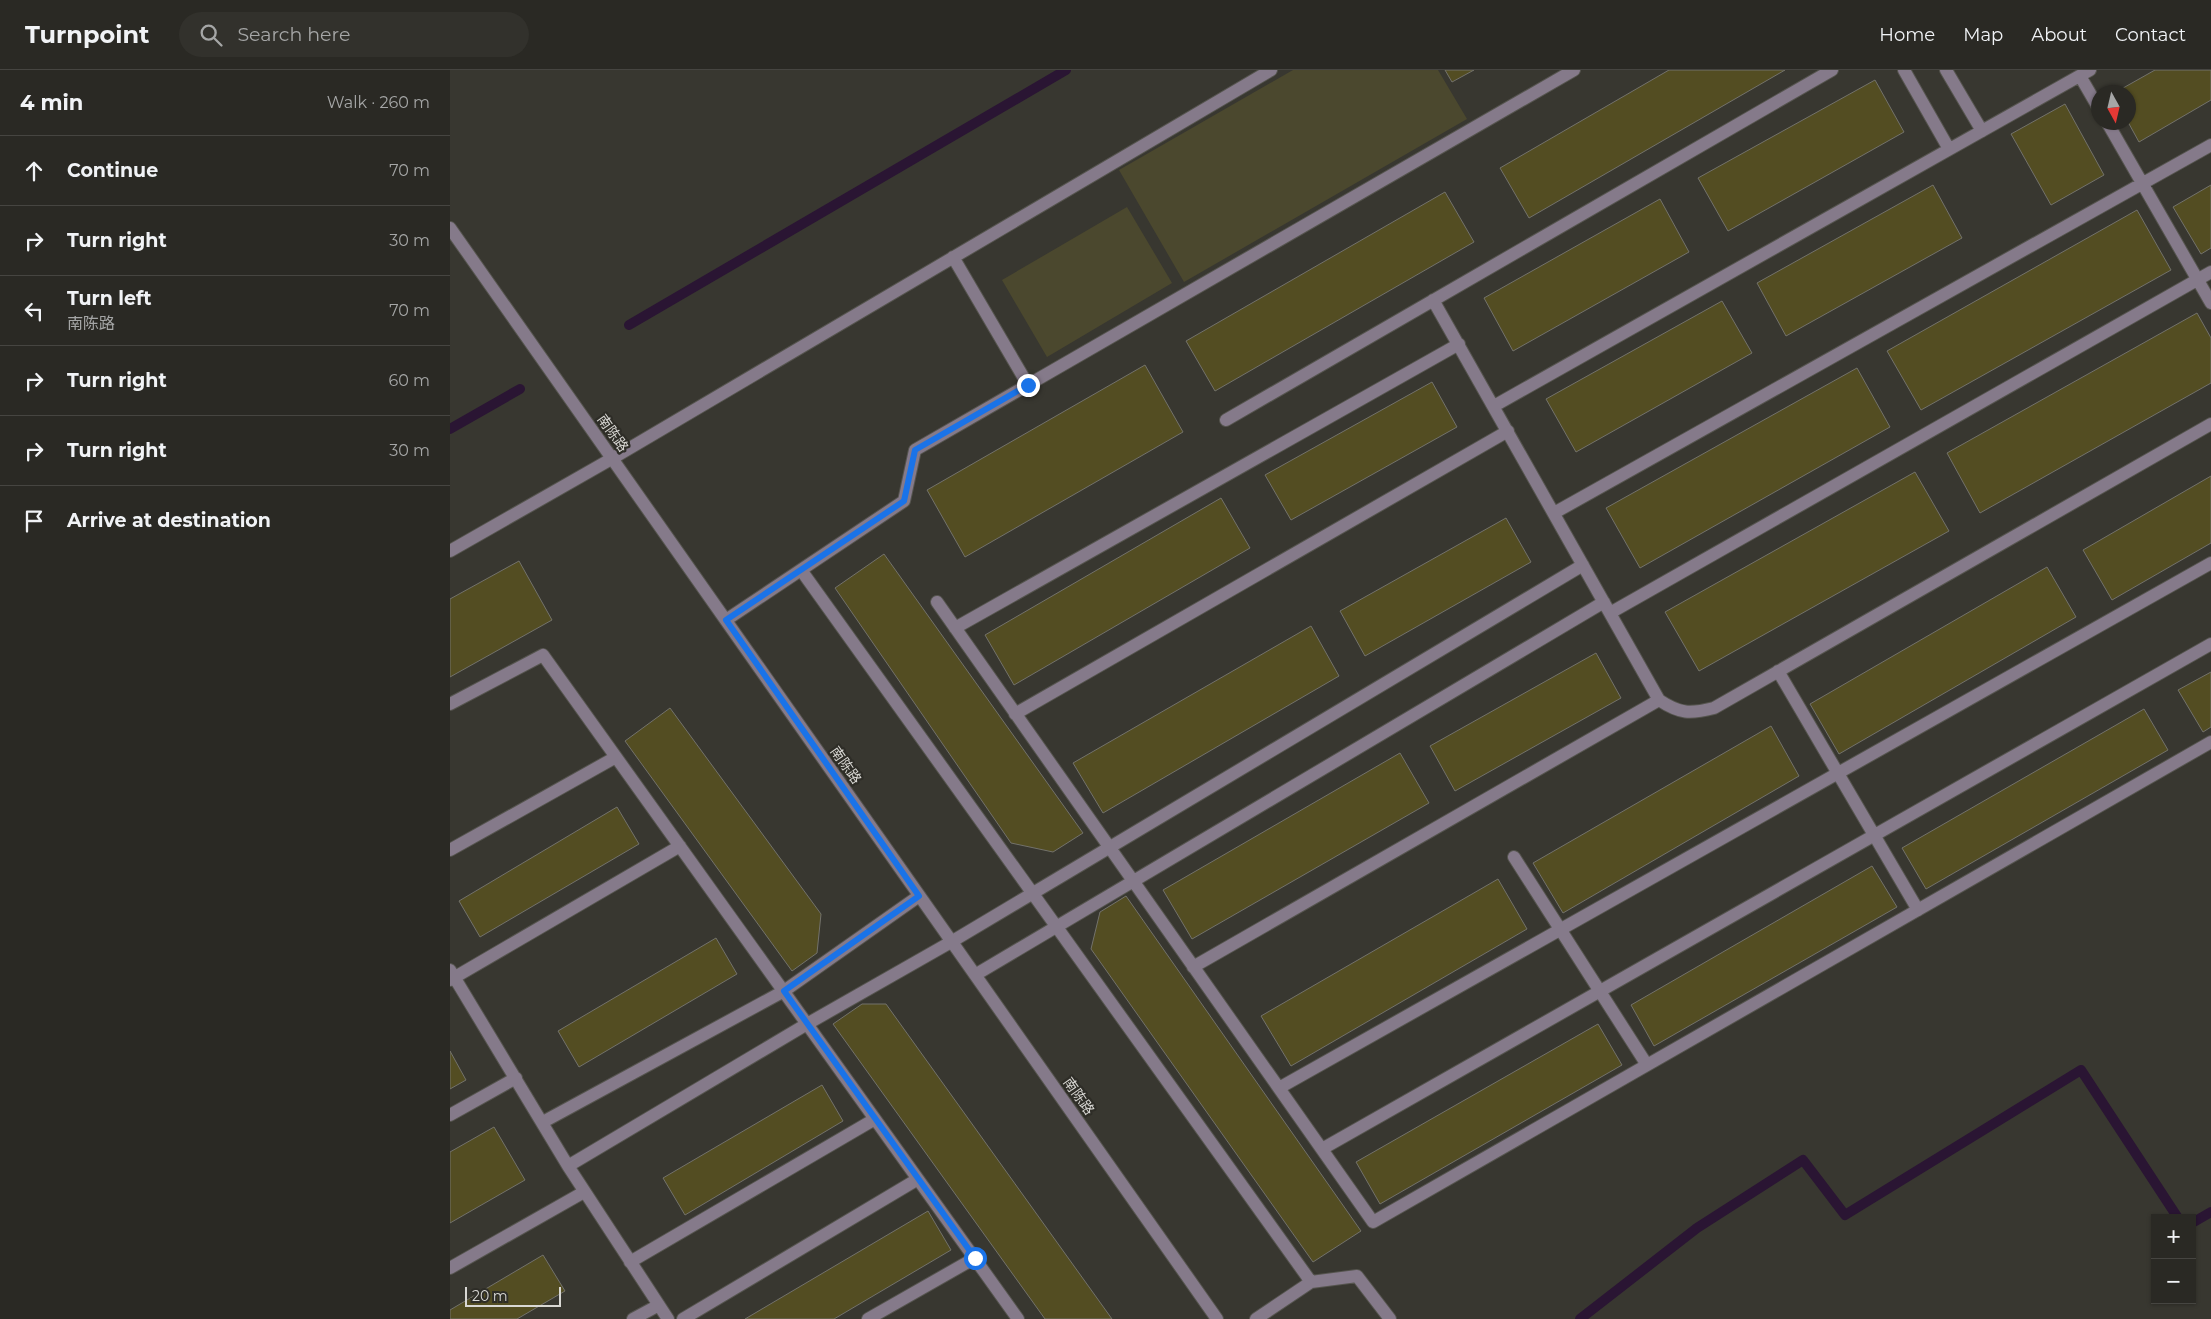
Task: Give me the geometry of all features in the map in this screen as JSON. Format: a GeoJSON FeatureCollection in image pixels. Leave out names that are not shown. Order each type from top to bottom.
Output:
{"type":"FeatureCollection","features":[{"type":"Feature","properties":{"kind":"street"},"geometry":{"type":"LineString","coordinates":[[450,551],[613,458],[1271,70]]}},
{"type":"Feature","properties":{"kind":"street"},"geometry":{"type":"LineString","coordinates":[[726,620],[904,501],[915,450],[1574,70]]}},
{"type":"Feature","properties":{"kind":"street"},"geometry":{"type":"LineString","coordinates":[[1226,420],[1832,70]]}},
{"type":"Feature","properties":{"kind":"street"},"geometry":{"type":"LineString","coordinates":[[1904,70],[1949,149]]}},
{"type":"Feature","properties":{"kind":"street"},"geometry":{"type":"LineString","coordinates":[[1946,70],[1982,131]]}},
{"type":"Feature","properties":{"kind":"street"},"geometry":{"type":"LineString","coordinates":[[1494,406],[2085,73],[2091,89]]}},
{"type":"Feature","properties":{"kind":"street"},"geometry":{"type":"LineString","coordinates":[[2112,130],[2211,303]]}},
{"type":"Feature","properties":{"kind":"street"},"geometry":{"type":"LineString","coordinates":[[1554,513],[2211,145]]}},
{"type":"Feature","properties":{"kind":"street","name":"南陈路"},"geometry":{"type":"LineString","coordinates":[[450,228],[1218,1319]]}},
{"type":"Feature","properties":{"kind":"street"},"geometry":{"type":"LineString","coordinates":[[953,257],[1028,385]]}},
{"type":"Feature","properties":{"kind":"street"},"geometry":{"type":"LineString","coordinates":[[975,975],[1133,881],[1607,608],[2211,272]]}},
{"type":"Feature","properties":{"kind":"street"},"geometry":{"type":"LineString","coordinates":[[1433,300],[1659,700],[1675,710],[1695,712],[1714,708],[2211,424]]}},
{"type":"Feature","properties":{"kind":"street"},"geometry":{"type":"LineString","coordinates":[[955,628],[1459,344]]}},
{"type":"Feature","properties":{"kind":"street"},"geometry":{"type":"LineString","coordinates":[[1015,714],[1508,432]]}},
{"type":"Feature","properties":{"kind":"street"},"geometry":{"type":"LineString","coordinates":[[1279,1088],[2211,563]]}},
{"type":"Feature","properties":{"kind":"street"},"geometry":{"type":"LineString","coordinates":[[568,1166],[807,1024],[1033,894],[1583,565]]}},
{"type":"Feature","properties":{"kind":"street"},"geometry":{"type":"LineString","coordinates":[[801,570],[1311,1282]]}},
{"type":"Feature","properties":{"kind":"street"},"geometry":{"type":"LineString","coordinates":[[937,602],[1373,1222],[2211,742]]}},
{"type":"Feature","properties":{"kind":"street"},"geometry":{"type":"LineString","coordinates":[[1322,1149],[2211,644]]}},
{"type":"Feature","properties":{"kind":"street"},"geometry":{"type":"LineString","coordinates":[[450,704],[543,655],[1018,1319]]}},
{"type":"Feature","properties":{"kind":"street"},"geometry":{"type":"LineString","coordinates":[[1778,671],[1918,910]]}},
{"type":"Feature","properties":{"kind":"street"},"geometry":{"type":"LineString","coordinates":[[1193,967],[1659,700]]}},
{"type":"Feature","properties":{"kind":"street"},"geometry":{"type":"LineString","coordinates":[[450,850],[616,757]]}},
{"type":"Feature","properties":{"kind":"street"},"geometry":{"type":"LineString","coordinates":[[668,1319],[584,1192],[452,975],[680,846]]}},
{"type":"Feature","properties":{"kind":"street"},"geometry":{"type":"LineString","coordinates":[[1514,857],[1647,1065]]}},
{"type":"Feature","properties":{"kind":"street"},"geometry":{"type":"LineString","coordinates":[[543,1122],[784,991],[919,896]]}},
{"type":"Feature","properties":{"kind":"street"},"geometry":{"type":"LineString","coordinates":[[450,1115],[516,1078]]}},
{"type":"Feature","properties":{"kind":"street"},"geometry":{"type":"LineString","coordinates":[[630,1262],[875,1119]]}},
{"type":"Feature","properties":{"kind":"street"},"geometry":{"type":"LineString","coordinates":[[683,1319],[918,1179]]}},
{"type":"Feature","properties":{"kind":"street"},"geometry":{"type":"LineString","coordinates":[[450,1268],[584,1192]]}},
{"type":"Feature","properties":{"kind":"street"},"geometry":{"type":"LineString","coordinates":[[868,1319],[975,1258]]}},
{"type":"Feature","properties":{"kind":"street"},"geometry":{"type":"LineString","coordinates":[[1256,1319],[1311,1282],[1357,1276],[1390,1319]]}},
{"type":"Feature","properties":{"kind":"street"},"geometry":{"type":"LineString","coordinates":[[633,1319],[658,1305]]}},
{"type":"Feature","properties":{"kind":"shaded area"},"geometry":{"type":"Polygon","coordinates":[[[1293,70],[1438,70],[1467,119],[1184,282],[1119,170],[1293,70]]]}},
{"type":"Feature","properties":{"kind":"shaded area"},"geometry":{"type":"Polygon","coordinates":[[[1127,207],[1172,283],[1047,357],[1002,280],[1127,207]]]}},
{"type":"Feature","properties":{"kind":"building"},"geometry":{"type":"Polygon","coordinates":[[[1445,70],[1474,70],[1452,82],[1445,70]]]}},
{"type":"Feature","properties":{"kind":"building"},"geometry":{"type":"Polygon","coordinates":[[[1669,70],[1785,70],[1529,218],[1500,168],[1669,70]]]}},
{"type":"Feature","properties":{"kind":"building"},"geometry":{"type":"Polygon","coordinates":[[[2155,70],[2211,70],[2211,100],[2139,142],[2132,130],[2136,130],[2136,85],[2128,85],[2155,70]]]}},
{"type":"Feature","properties":{"kind":"building"},"geometry":{"type":"Polygon","coordinates":[[[1875,80],[1904,132],[1728,231],[1698,178],[1875,80]]]}},
{"type":"Feature","properties":{"kind":"building"},"geometry":{"type":"Polygon","coordinates":[[[2065,104],[2104,175],[2051,205],[2011,134],[2065,104]]]}},
{"type":"Feature","properties":{"kind":"building"},"geometry":{"type":"Polygon","coordinates":[[[1933,185],[1962,238],[1786,336],[1757,283],[1933,185]]]}},
{"type":"Feature","properties":{"kind":"building"},"geometry":{"type":"Polygon","coordinates":[[[2211,185],[2211,248],[2201,254],[2173,207],[2211,185]]]}},
{"type":"Feature","properties":{"kind":"building"},"geometry":{"type":"Polygon","coordinates":[[[1445,192],[1474,242],[1215,391],[1186,341],[1445,192]]]}},
{"type":"Feature","properties":{"kind":"building"},"geometry":{"type":"Polygon","coordinates":[[[1660,199],[1689,252],[1513,351],[1484,298],[1660,199]]]}},
{"type":"Feature","properties":{"kind":"building"},"geometry":{"type":"Polygon","coordinates":[[[2137,210],[2171,270],[1921,410],[1887,351],[2137,210]]]}},
{"type":"Feature","properties":{"kind":"building"},"geometry":{"type":"Polygon","coordinates":[[[1722,301],[1752,353],[1576,452],[1546,399],[1722,301]]]}},
{"type":"Feature","properties":{"kind":"building"},"geometry":{"type":"Polygon","coordinates":[[[2197,313],[2211,338],[2211,383],[1980,513],[1947,453],[2197,313]]]}},
{"type":"Feature","properties":{"kind":"building"},"geometry":{"type":"Polygon","coordinates":[[[1145,365],[1183,432],[965,557],[927,490],[1145,365]]]}},
{"type":"Feature","properties":{"kind":"building"},"geometry":{"type":"Polygon","coordinates":[[[1857,368],[1890,427],[1640,568],[1606,508],[1857,368]]]}},
{"type":"Feature","properties":{"kind":"building"},"geometry":{"type":"Polygon","coordinates":[[[1432,382],[1457,427],[1291,520],[1265,475],[1432,382]]]}},
{"type":"Feature","properties":{"kind":"building"},"geometry":{"type":"Polygon","coordinates":[[[1915,472],[1949,531],[1699,671],[1665,612],[1915,472]]]}},
{"type":"Feature","properties":{"kind":"building"},"geometry":{"type":"Polygon","coordinates":[[[2211,476],[2211,543],[2112,600],[2083,550],[2211,476]]]}},
{"type":"Feature","properties":{"kind":"building"},"geometry":{"type":"Polygon","coordinates":[[[1221,498],[1250,548],[1014,685],[985,635],[1221,498]]]}},
{"type":"Feature","properties":{"kind":"building"},"geometry":{"type":"Polygon","coordinates":[[[1506,518],[1531,562],[1365,656],[1340,611],[1506,518]]]}},
{"type":"Feature","properties":{"kind":"building"},"geometry":{"type":"Polygon","coordinates":[[[884,554],[1083,833],[1053,852],[1011,843],[835,588],[884,554]]]}},
{"type":"Feature","properties":{"kind":"building"},"geometry":{"type":"Polygon","coordinates":[[[519,561],[552,620],[450,677],[450,599],[519,561]]]}},
{"type":"Feature","properties":{"kind":"building"},"geometry":{"type":"Polygon","coordinates":[[[2047,567],[2076,617],[1839,754],[1810,704],[2047,567]]]}},
{"type":"Feature","properties":{"kind":"building"},"geometry":{"type":"Polygon","coordinates":[[[1311,626],[1339,676],[1103,813],[1073,763],[1311,626]]]}},
{"type":"Feature","properties":{"kind":"building"},"geometry":{"type":"Polygon","coordinates":[[[1596,653],[1621,698],[1455,791],[1430,746],[1596,653]]]}},
{"type":"Feature","properties":{"kind":"building"},"geometry":{"type":"Polygon","coordinates":[[[2211,672],[2211,727],[2203,732],[2178,690],[2211,672]]]}},
{"type":"Feature","properties":{"kind":"building"},"geometry":{"type":"Polygon","coordinates":[[[670,708],[821,914],[817,953],[792,971],[625,741],[670,708]]]}},
{"type":"Feature","properties":{"kind":"building"},"geometry":{"type":"Polygon","coordinates":[[[2144,709],[2168,750],[1926,889],[1902,848],[2144,709]]]}},
{"type":"Feature","properties":{"kind":"building"},"geometry":{"type":"Polygon","coordinates":[[[1771,726],[1799,776],[1563,913],[1533,863],[1771,726]]]}},
{"type":"Feature","properties":{"kind":"building"},"geometry":{"type":"Polygon","coordinates":[[[1400,753],[1429,803],[1192,939],[1163,890],[1400,753]]]}},
{"type":"Feature","properties":{"kind":"building"},"geometry":{"type":"Polygon","coordinates":[[[617,807],[639,844],[480,937],[459,901],[617,807]]]}},
{"type":"Feature","properties":{"kind":"building"},"geometry":{"type":"Polygon","coordinates":[[[1872,866],[1897,907],[1654,1046],[1631,1005],[1872,866]]]}},
{"type":"Feature","properties":{"kind":"building"},"geometry":{"type":"Polygon","coordinates":[[[1498,879],[1527,929],[1291,1066],[1261,1016],[1498,879]]]}},
{"type":"Feature","properties":{"kind":"building"},"geometry":{"type":"Polygon","coordinates":[[[1126,896],[1361,1231],[1313,1262],[1091,949],[1100,912],[1126,896]]]}},
{"type":"Feature","properties":{"kind":"building"},"geometry":{"type":"Polygon","coordinates":[[[716,938],[737,974],[579,1067],[558,1031],[716,938]]]}},
{"type":"Feature","properties":{"kind":"building"},"geometry":{"type":"Polygon","coordinates":[[[862,1004],[886,1004],[1112,1319],[1045,1319],[833,1024],[862,1004]]]}},
{"type":"Feature","properties":{"kind":"building"},"geometry":{"type":"Polygon","coordinates":[[[1598,1024],[1622,1065],[1380,1204],[1356,1162],[1598,1024]]]}},
{"type":"Feature","properties":{"kind":"building"},"geometry":{"type":"Polygon","coordinates":[[[450,1051],[466,1080],[450,1089],[450,1051]]]}},
{"type":"Feature","properties":{"kind":"building"},"geometry":{"type":"Polygon","coordinates":[[[822,1085],[843,1121],[685,1215],[663,1178],[822,1085]]]}},
{"type":"Feature","properties":{"kind":"building"},"geometry":{"type":"Polygon","coordinates":[[[494,1127],[525,1180],[450,1223],[450,1152],[494,1127]]]}},
{"type":"Feature","properties":{"kind":"building"},"geometry":{"type":"Polygon","coordinates":[[[928,1211],[951,1250],[834,1319],[745,1319],[928,1211]]]}},
{"type":"Feature","properties":{"kind":"building"},"geometry":{"type":"Polygon","coordinates":[[[543,1255],[565,1291],[517,1319],[450,1319],[450,1310],[543,1255]]]}},
{"type":"Feature","properties":{"kind":"waterway"},"geometry":{"type":"LineString","coordinates":[[629,325],[1066,70]]}},
{"type":"Feature","properties":{"kind":"waterway"},"geometry":{"type":"LineString","coordinates":[[450,429],[520,389]]}},
{"type":"Feature","properties":{"kind":"waterway"},"geometry":{"type":"LineString","coordinates":[[1580,1319],[1697,1228],[1803,1160],[1845,1215],[2081,1070],[2175,1214]]}},
{"type":"Feature","properties":{"kind":"waterway"},"geometry":{"type":"LineString","coordinates":[[2196,1221],[2211,1212]]}},
{"type":"Feature","properties":{"kind":"route"},"geometry":{"type":"LineString","coordinates":[[975,1258],[784,991],[919,896],[726,620],[904,501],[915,450],[1028,385]]}}]}
